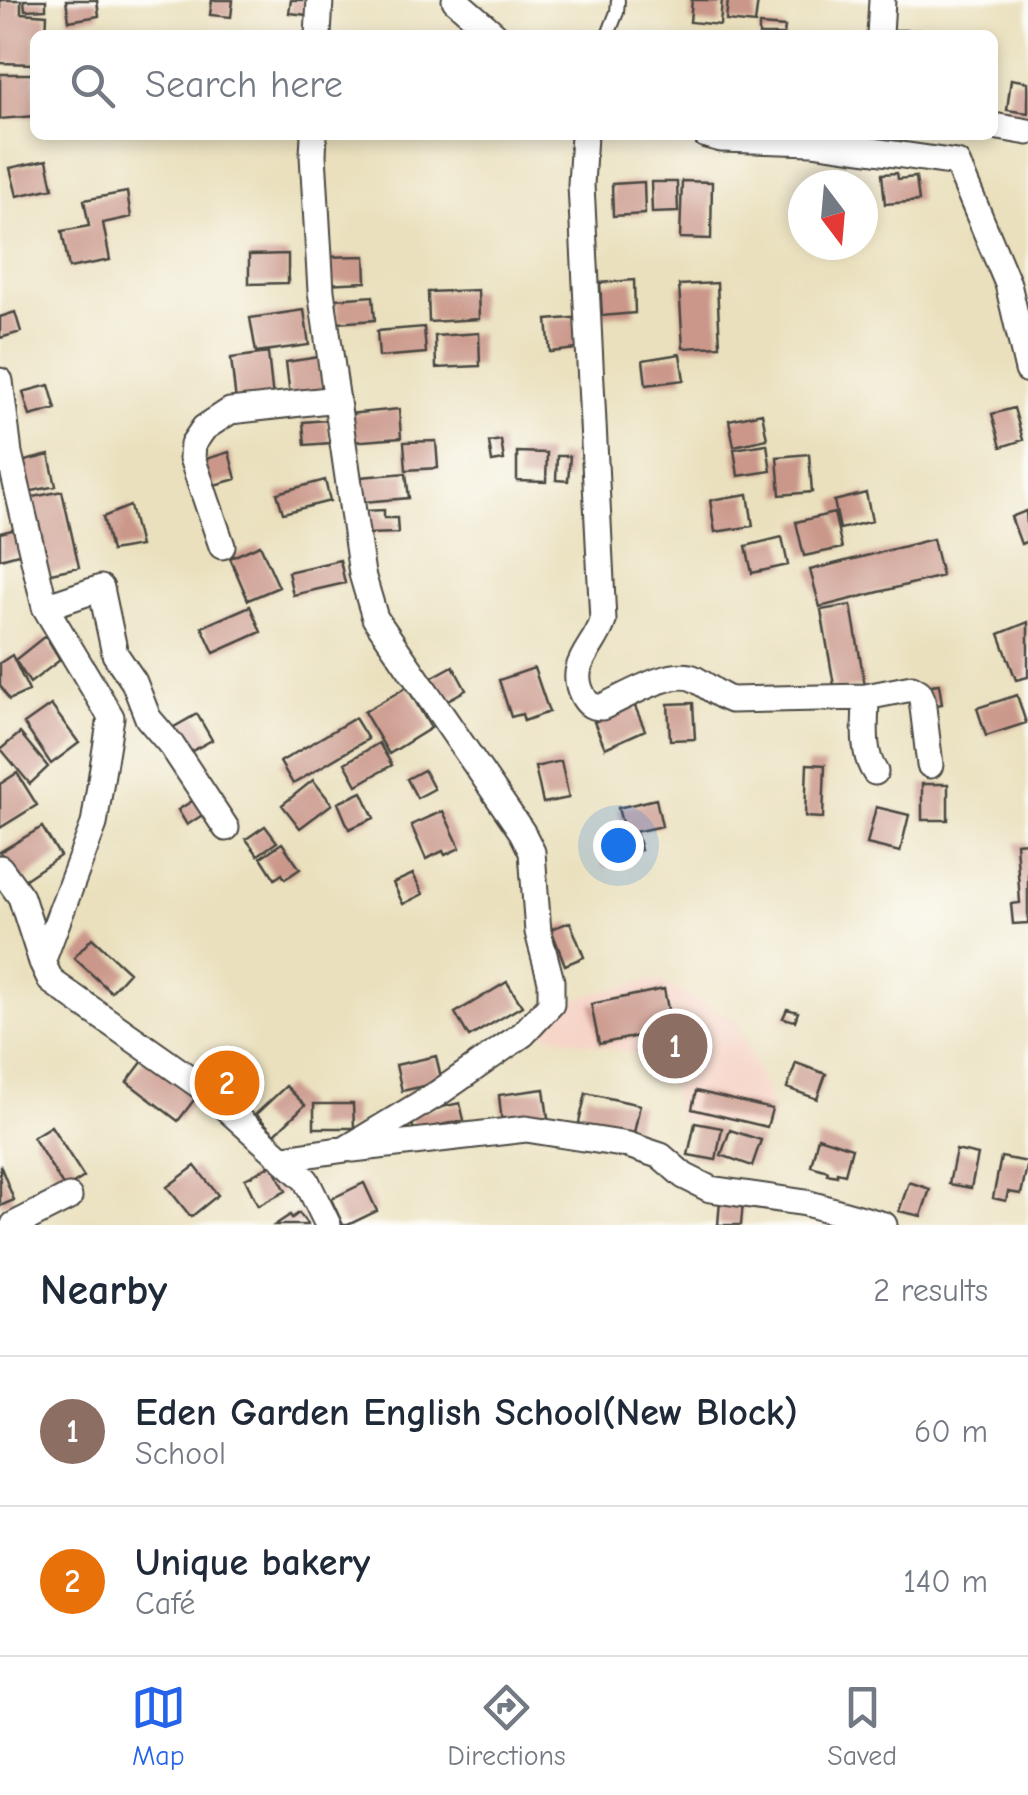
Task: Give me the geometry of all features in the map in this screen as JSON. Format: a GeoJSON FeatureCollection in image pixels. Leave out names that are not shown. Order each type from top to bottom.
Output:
{"type":"FeatureCollection","features":[{"type":"Feature","properties":{"kind":"street"},"geometry":{"type":"LineString","coordinates":[[318,30],[320,0]]}},
{"type":"Feature","properties":{"kind":"street"},"geometry":{"type":"LineString","coordinates":[[455,0],[489,30]]}},
{"type":"Feature","properties":{"kind":"street"},"geometry":{"type":"LineString","coordinates":[[880,30],[882,0]]}},
{"type":"Feature","properties":{"kind":"street"},"geometry":{"type":"LineString","coordinates":[[998,127],[1028,132]]}},
{"type":"Feature","properties":{"kind":"street"},"geometry":{"type":"LineString","coordinates":[[314,140],[321,290],[362,574],[375,618],[532,852],[538,932],[551,993],[551,1004],[523,1034],[437,1094],[346,1149]]}},
{"type":"Feature","properties":{"kind":"street"},"geometry":{"type":"LineString","coordinates":[[584,140],[581,184],[603,621],[599,635],[578,665],[577,676],[585,701],[602,707],[680,674],[693,677],[730,700],[866,697],[912,688],[919,692],[924,707],[930,765]]}},
{"type":"Feature","properties":{"kind":"street"},"geometry":{"type":"LineString","coordinates":[[751,140],[812,142],[957,163],[1008,284],[1028,370]]}},
{"type":"Feature","properties":{"kind":"street"},"geometry":{"type":"LineString","coordinates":[[0,382],[8,453],[45,607],[112,717],[94,824],[42,962]]}},
{"type":"Feature","properties":{"kind":"street"},"geometry":{"type":"LineString","coordinates":[[222,546],[192,458],[193,444],[204,428],[230,411],[337,399]]}},
{"type":"Feature","properties":{"kind":"street"},"geometry":{"type":"LineString","coordinates":[[45,607],[101,588],[115,654],[134,682],[148,718],[172,746],[226,828]]}},
{"type":"Feature","properties":{"kind":"street"},"geometry":{"type":"LineString","coordinates":[[866,697],[866,752],[875,772]]}},
{"type":"Feature","properties":{"kind":"street"},"geometry":{"type":"LineString","coordinates":[[0,868],[21,898],[51,981],[206,1090],[284,1158],[306,1180],[328,1225]]}},
{"type":"Feature","properties":{"kind":"street"},"geometry":{"type":"LineString","coordinates":[[284,1158],[526,1129],[628,1144],[661,1156],[684,1176],[710,1189],[806,1203],[884,1225]]}},
{"type":"Feature","properties":{"kind":"street"},"geometry":{"type":"LineString","coordinates":[[14,1225],[69,1198]]}},
{"type":"Feature","properties":{"kind":"lane"},"geometry":{"type":"LineString","coordinates":[[610,30],[618,0]]}},
{"type":"Feature","properties":{"kind":"shaded area"},"geometry":{"type":"Polygon","coordinates":[[[656,979],[737,1021],[772,1109],[772,1130],[678,1119],[666,1060],[541,1033],[539,1008],[656,979]]]}},
{"type":"Feature","properties":{"kind":"building"},"geometry":{"type":"Polygon","coordinates":[[[0,0],[21,0],[21,13],[47,15],[46,30],[30,30],[30,64],[0,63],[0,0]]]}},
{"type":"Feature","properties":{"kind":"building"},"geometry":{"type":"Polygon","coordinates":[[[24,0],[46,0],[46,9],[25,10],[24,0]]]}},
{"type":"Feature","properties":{"kind":"building"},"geometry":{"type":"Polygon","coordinates":[[[66,0],[97,0],[99,16],[69,21],[66,0]]]}},
{"type":"Feature","properties":{"kind":"building"},"geometry":{"type":"Polygon","coordinates":[[[212,0],[233,0],[231,17],[210,15],[212,0]]]}},
{"type":"Feature","properties":{"kind":"building"},"geometry":{"type":"Polygon","coordinates":[[[291,0],[309,0],[308,15],[289,13],[291,0]]]}},
{"type":"Feature","properties":{"kind":"building"},"geometry":{"type":"Polygon","coordinates":[[[692,0],[722,0],[720,25],[690,22],[692,0]]]}},
{"type":"Feature","properties":{"kind":"building"},"geometry":{"type":"Polygon","coordinates":[[[728,0],[758,0],[755,24],[726,21],[728,0]]]}},
{"type":"Feature","properties":{"kind":"building"},"geometry":{"type":"Polygon","coordinates":[[[759,25],[785,27],[785,30],[759,30],[759,25]]]}},
{"type":"Feature","properties":{"kind":"building"},"geometry":{"type":"Polygon","coordinates":[[[0,74],[30,74],[30,116],[0,119],[0,74]]]}},
{"type":"Feature","properties":{"kind":"building"},"geometry":{"type":"Polygon","coordinates":[[[1011,79],[1028,82],[1028,113],[1007,110],[1011,79]]]}},
{"type":"Feature","properties":{"kind":"building"},"geometry":{"type":"Polygon","coordinates":[[[47,160],[53,188],[17,196],[10,168],[47,160]]]}},
{"type":"Feature","properties":{"kind":"building"},"geometry":{"type":"Polygon","coordinates":[[[897,173],[898,179],[916,177],[919,201],[885,204],[882,174],[897,173]]]}},
{"type":"Feature","properties":{"kind":"building"},"geometry":{"type":"Polygon","coordinates":[[[682,181],[712,182],[711,239],[680,238],[682,181]]]}},
{"type":"Feature","properties":{"kind":"building"},"geometry":{"type":"Polygon","coordinates":[[[644,182],[645,214],[613,216],[612,184],[644,182]]]}},
{"type":"Feature","properties":{"kind":"building"},"geometry":{"type":"Polygon","coordinates":[[[651,182],[677,182],[678,212],[652,213],[651,182]]]}},
{"type":"Feature","properties":{"kind":"building"},"geometry":{"type":"Polygon","coordinates":[[[127,192],[131,217],[103,223],[110,260],[69,268],[62,231],[89,226],[84,200],[127,192]]]}},
{"type":"Feature","properties":{"kind":"building"},"geometry":{"type":"Polygon","coordinates":[[[288,254],[288,283],[249,284],[249,255],[288,254]]]}},
{"type":"Feature","properties":{"kind":"building"},"geometry":{"type":"Polygon","coordinates":[[[365,256],[366,282],[323,284],[322,257],[365,256]]]}},
{"type":"Feature","properties":{"kind":"building"},"geometry":{"type":"Polygon","coordinates":[[[634,280],[635,313],[602,316],[600,283],[634,280]]]}},
{"type":"Feature","properties":{"kind":"building"},"geometry":{"type":"Polygon","coordinates":[[[717,283],[720,346],[683,348],[679,285],[717,283]]]}},
{"type":"Feature","properties":{"kind":"building"},"geometry":{"type":"Polygon","coordinates":[[[478,290],[479,319],[429,322],[428,292],[478,290]]]}},
{"type":"Feature","properties":{"kind":"building"},"geometry":{"type":"Polygon","coordinates":[[[373,296],[375,320],[337,323],[336,299],[373,296]]]}},
{"type":"Feature","properties":{"kind":"building"},"geometry":{"type":"Polygon","coordinates":[[[304,310],[309,345],[256,352],[250,318],[304,310]]]}},
{"type":"Feature","properties":{"kind":"building"},"geometry":{"type":"Polygon","coordinates":[[[15,312],[21,332],[0,338],[0,317],[15,312]]]}},
{"type":"Feature","properties":{"kind":"building"},"geometry":{"type":"Polygon","coordinates":[[[583,317],[586,348],[550,352],[547,320],[583,317]]]}},
{"type":"Feature","properties":{"kind":"building"},"geometry":{"type":"Polygon","coordinates":[[[424,327],[426,353],[379,357],[377,331],[424,327]]]}},
{"type":"Feature","properties":{"kind":"building"},"geometry":{"type":"Polygon","coordinates":[[[479,333],[480,366],[436,368],[435,336],[479,333]]]}},
{"type":"Feature","properties":{"kind":"building"},"geometry":{"type":"Polygon","coordinates":[[[268,353],[273,398],[236,402],[231,358],[268,353]]]}},
{"type":"Feature","properties":{"kind":"building"},"geometry":{"type":"Polygon","coordinates":[[[680,354],[684,380],[646,385],[643,360],[680,354]]]}},
{"type":"Feature","properties":{"kind":"building"},"geometry":{"type":"Polygon","coordinates":[[[319,357],[324,391],[290,396],[286,362],[319,357]]]}},
{"type":"Feature","properties":{"kind":"building"},"geometry":{"type":"Polygon","coordinates":[[[49,385],[56,409],[30,416],[23,392],[49,385]]]}},
{"type":"Feature","properties":{"kind":"building"},"geometry":{"type":"Polygon","coordinates":[[[1014,408],[1023,440],[1001,447],[992,414],[1014,408]]]}},
{"type":"Feature","properties":{"kind":"building"},"geometry":{"type":"Polygon","coordinates":[[[399,409],[401,438],[350,442],[348,414],[399,409]]]}},
{"type":"Feature","properties":{"kind":"building"},"geometry":{"type":"Polygon","coordinates":[[[762,413],[767,439],[734,446],[729,420],[762,413]]]}},
{"type":"Feature","properties":{"kind":"building"},"geometry":{"type":"Polygon","coordinates":[[[327,420],[330,443],[305,445],[303,422],[327,420]]]}},
{"type":"Feature","properties":{"kind":"building"},"geometry":{"type":"Polygon","coordinates":[[[501,440],[504,460],[492,462],[489,442],[501,440]]]}},
{"type":"Feature","properties":{"kind":"building"},"geometry":{"type":"Polygon","coordinates":[[[436,441],[438,468],[406,470],[404,442],[436,441]]]}},
{"type":"Feature","properties":{"kind":"building"},"geometry":{"type":"Polygon","coordinates":[[[767,444],[771,471],[738,476],[734,449],[767,444]]]}},
{"type":"Feature","properties":{"kind":"building"},"geometry":{"type":"Polygon","coordinates":[[[229,452],[236,479],[203,488],[196,462],[229,452]]]}},
{"type":"Feature","properties":{"kind":"building"},"geometry":{"type":"Polygon","coordinates":[[[517,452],[547,453],[546,482],[517,481],[517,452]]]}},
{"type":"Feature","properties":{"kind":"building"},"geometry":{"type":"Polygon","coordinates":[[[809,454],[812,492],[780,495],[777,457],[809,454]]]}},
{"type":"Feature","properties":{"kind":"building"},"geometry":{"type":"Polygon","coordinates":[[[49,455],[56,486],[28,492],[21,462],[49,455]]]}},
{"type":"Feature","properties":{"kind":"building"},"geometry":{"type":"Polygon","coordinates":[[[557,456],[570,456],[568,481],[556,480],[557,456]]]}},
{"type":"Feature","properties":{"kind":"building"},"geometry":{"type":"Polygon","coordinates":[[[406,473],[409,498],[364,502],[361,477],[406,473]]]}},
{"type":"Feature","properties":{"kind":"building"},"geometry":{"type":"Polygon","coordinates":[[[325,480],[330,501],[283,513],[277,493],[325,480]]]}},
{"type":"Feature","properties":{"kind":"building"},"geometry":{"type":"Polygon","coordinates":[[[62,491],[79,567],[46,574],[29,498],[62,491]]]}},
{"type":"Feature","properties":{"kind":"building"},"geometry":{"type":"Polygon","coordinates":[[[866,493],[872,521],[840,529],[834,501],[866,493]]]}},
{"type":"Feature","properties":{"kind":"building"},"geometry":{"type":"Polygon","coordinates":[[[748,494],[753,526],[715,532],[710,500],[748,494]]]}},
{"type":"Feature","properties":{"kind":"building"},"geometry":{"type":"Polygon","coordinates":[[[130,506],[140,546],[111,551],[103,517],[130,506]]]}},
{"type":"Feature","properties":{"kind":"building"},"geometry":{"type":"Polygon","coordinates":[[[384,510],[384,518],[397,518],[398,533],[366,534],[365,511],[384,510]]]}},
{"type":"Feature","properties":{"kind":"building"},"geometry":{"type":"Polygon","coordinates":[[[1026,511],[1028,541],[1021,544],[1011,517],[1026,511]]]}},
{"type":"Feature","properties":{"kind":"building"},"geometry":{"type":"Polygon","coordinates":[[[834,513],[842,548],[804,556],[796,522],[834,513]]]}},
{"type":"Feature","properties":{"kind":"building"},"geometry":{"type":"Polygon","coordinates":[[[16,529],[22,553],[0,559],[0,533],[16,529]]]}},
{"type":"Feature","properties":{"kind":"building"},"geometry":{"type":"Polygon","coordinates":[[[782,537],[788,565],[752,573],[746,546],[782,537]]]}},
{"type":"Feature","properties":{"kind":"building"},"geometry":{"type":"Polygon","coordinates":[[[933,539],[942,576],[820,607],[810,570],[933,539]]]}},
{"type":"Feature","properties":{"kind":"building"},"geometry":{"type":"Polygon","coordinates":[[[260,545],[279,587],[248,600],[230,558],[260,545]]]}},
{"type":"Feature","properties":{"kind":"building"},"geometry":{"type":"Polygon","coordinates":[[[340,560],[345,583],[293,595],[288,572],[340,560]]]}},
{"type":"Feature","properties":{"kind":"building"},"geometry":{"type":"Polygon","coordinates":[[[851,605],[865,686],[835,691],[821,610],[851,605]]]}},
{"type":"Feature","properties":{"kind":"building"},"geometry":{"type":"Polygon","coordinates":[[[250,606],[261,632],[214,653],[202,627],[250,606]]]}},
{"type":"Feature","properties":{"kind":"building"},"geometry":{"type":"Polygon","coordinates":[[[1028,622],[1028,677],[1016,680],[999,634],[1028,622]]]}},
{"type":"Feature","properties":{"kind":"building"},"geometry":{"type":"Polygon","coordinates":[[[45,636],[60,660],[30,683],[15,660],[45,636]]]}},
{"type":"Feature","properties":{"kind":"building"},"geometry":{"type":"Polygon","coordinates":[[[12,655],[29,691],[9,700],[0,685],[0,663],[12,655]]]}},
{"type":"Feature","properties":{"kind":"building"},"geometry":{"type":"Polygon","coordinates":[[[453,666],[466,690],[444,702],[431,678],[453,666]]]}},
{"type":"Feature","properties":{"kind":"building"},"geometry":{"type":"Polygon","coordinates":[[[534,668],[549,712],[524,721],[522,714],[511,717],[499,680],[534,668]]]}},
{"type":"Feature","properties":{"kind":"building"},"geometry":{"type":"Polygon","coordinates":[[[939,684],[942,704],[926,707],[923,686],[939,684]]]}},
{"type":"Feature","properties":{"kind":"building"},"geometry":{"type":"Polygon","coordinates":[[[407,687],[431,728],[389,754],[364,712],[407,687]]]}},
{"type":"Feature","properties":{"kind":"building"},"geometry":{"type":"Polygon","coordinates":[[[1017,695],[1026,723],[986,736],[977,708],[1017,695]]]}},
{"type":"Feature","properties":{"kind":"building"},"geometry":{"type":"Polygon","coordinates":[[[693,703],[695,739],[670,740],[668,704],[693,703]]]}},
{"type":"Feature","properties":{"kind":"building"},"geometry":{"type":"Polygon","coordinates":[[[634,704],[645,730],[605,748],[594,722],[634,704]]]}},
{"type":"Feature","properties":{"kind":"building"},"geometry":{"type":"Polygon","coordinates":[[[51,705],[79,743],[51,764],[24,724],[51,705]]]}},
{"type":"Feature","properties":{"kind":"building"},"geometry":{"type":"Polygon","coordinates":[[[197,714],[212,740],[181,757],[167,731],[197,714]]]}},
{"type":"Feature","properties":{"kind":"building"},"geometry":{"type":"Polygon","coordinates":[[[355,718],[368,739],[293,784],[280,762],[355,718]]]}},
{"type":"Feature","properties":{"kind":"building"},"geometry":{"type":"Polygon","coordinates":[[[20,733],[48,767],[30,784],[1,749],[20,733]]]}},
{"type":"Feature","properties":{"kind":"building"},"geometry":{"type":"Polygon","coordinates":[[[379,743],[392,765],[357,785],[345,763],[379,743]]]}},
{"type":"Feature","properties":{"kind":"building"},"geometry":{"type":"Polygon","coordinates":[[[561,761],[569,798],[543,803],[535,767],[561,761]]]}},
{"type":"Feature","properties":{"kind":"building"},"geometry":{"type":"Polygon","coordinates":[[[807,764],[825,765],[823,818],[805,817],[807,764]]]}},
{"type":"Feature","properties":{"kind":"building"},"geometry":{"type":"Polygon","coordinates":[[[424,770],[434,789],[417,798],[407,779],[424,770]]]}},
{"type":"Feature","properties":{"kind":"building"},"geometry":{"type":"Polygon","coordinates":[[[17,773],[37,805],[0,828],[0,784],[17,773]]]}},
{"type":"Feature","properties":{"kind":"building"},"geometry":{"type":"Polygon","coordinates":[[[313,780],[332,804],[300,828],[282,805],[313,780]]]}},
{"type":"Feature","properties":{"kind":"building"},"geometry":{"type":"Polygon","coordinates":[[[922,784],[948,784],[948,820],[922,820],[922,784]]]}},
{"type":"Feature","properties":{"kind":"building"},"geometry":{"type":"Polygon","coordinates":[[[362,792],[374,818],[349,829],[338,803],[362,792]]]}},
{"type":"Feature","properties":{"kind":"building"},"geometry":{"type":"Polygon","coordinates":[[[200,796],[210,810],[187,825],[178,810],[200,796]]]}},
{"type":"Feature","properties":{"kind":"building"},"geometry":{"type":"Polygon","coordinates":[[[656,799],[662,826],[625,834],[618,808],[656,799]]]}},
{"type":"Feature","properties":{"kind":"building"},"geometry":{"type":"Polygon","coordinates":[[[876,807],[909,815],[900,852],[867,844],[876,807]]]}},
{"type":"Feature","properties":{"kind":"building"},"geometry":{"type":"Polygon","coordinates":[[[443,811],[460,848],[426,859],[411,825],[443,811]]]}},
{"type":"Feature","properties":{"kind":"building"},"geometry":{"type":"Polygon","coordinates":[[[265,826],[277,842],[258,855],[246,839],[265,826]]]}},
{"type":"Feature","properties":{"kind":"building"},"geometry":{"type":"Polygon","coordinates":[[[42,827],[60,856],[21,882],[0,852],[42,827]]]}},
{"type":"Feature","properties":{"kind":"building"},"geometry":{"type":"Polygon","coordinates":[[[637,835],[641,850],[628,853],[629,860],[603,867],[597,845],[637,835]]]}},
{"type":"Feature","properties":{"kind":"building"},"geometry":{"type":"Polygon","coordinates":[[[1028,842],[1028,923],[1013,924],[1011,904],[1020,903],[1016,843],[1028,842]]]}},
{"type":"Feature","properties":{"kind":"building"},"geometry":{"type":"Polygon","coordinates":[[[282,843],[300,869],[285,879],[282,874],[275,879],[261,857],[282,843]]]}},
{"type":"Feature","properties":{"kind":"building"},"geometry":{"type":"Polygon","coordinates":[[[413,874],[423,894],[403,904],[393,883],[413,874]]]}},
{"type":"Feature","properties":{"kind":"building"},"geometry":{"type":"Polygon","coordinates":[[[570,922],[584,957],[565,965],[551,929],[570,922]]]}},
{"type":"Feature","properties":{"kind":"building"},"geometry":{"type":"Polygon","coordinates":[[[92,938],[129,972],[111,992],[74,958],[92,938]]]}},
{"type":"Feature","properties":{"kind":"building"},"geometry":{"type":"Polygon","coordinates":[[[507,982],[522,1006],[469,1037],[455,1013],[507,982]]]}},
{"type":"Feature","properties":{"kind":"building"},"geometry":{"type":"Polygon","coordinates":[[[664,989],[672,1029],[599,1044],[591,1004],[664,989]]]}},
{"type":"Feature","properties":{"kind":"building"},"geometry":{"type":"Polygon","coordinates":[[[787,1009],[798,1012],[795,1021],[783,1018],[787,1009]]]}},
{"type":"Feature","properties":{"kind":"building"},"geometry":{"type":"Polygon","coordinates":[[[436,1056],[442,1082],[402,1091],[396,1065],[436,1056]]]}},
{"type":"Feature","properties":{"kind":"building"},"geometry":{"type":"Polygon","coordinates":[[[146,1057],[197,1096],[178,1121],[127,1082],[146,1057]]]}},
{"type":"Feature","properties":{"kind":"building"},"geometry":{"type":"Polygon","coordinates":[[[796,1063],[826,1074],[817,1099],[787,1088],[796,1063]]]}},
{"type":"Feature","properties":{"kind":"building"},"geometry":{"type":"Polygon","coordinates":[[[286,1086],[305,1105],[275,1134],[256,1114],[286,1086]]]}},
{"type":"Feature","properties":{"kind":"building"},"geometry":{"type":"Polygon","coordinates":[[[544,1089],[548,1118],[502,1124],[499,1095],[544,1089]]]}},
{"type":"Feature","properties":{"kind":"building"},"geometry":{"type":"Polygon","coordinates":[[[696,1091],[772,1109],[767,1127],[692,1109],[696,1091]]]}},
{"type":"Feature","properties":{"kind":"building"},"geometry":{"type":"Polygon","coordinates":[[[586,1093],[640,1105],[633,1138],[578,1127],[586,1093]]]}},
{"type":"Feature","properties":{"kind":"building"},"geometry":{"type":"Polygon","coordinates":[[[460,1103],[464,1120],[414,1131],[410,1114],[460,1103]]]}},
{"type":"Feature","properties":{"kind":"building"},"geometry":{"type":"Polygon","coordinates":[[[314,1104],[353,1104],[354,1128],[314,1128],[314,1104]]]}},
{"type":"Feature","properties":{"kind":"building"},"geometry":{"type":"Polygon","coordinates":[[[695,1123],[722,1128],[716,1160],[688,1155],[695,1123]]]}},
{"type":"Feature","properties":{"kind":"building"},"geometry":{"type":"Polygon","coordinates":[[[51,1126],[84,1177],[65,1189],[33,1137],[51,1126]]]}},
{"type":"Feature","properties":{"kind":"building"},"geometry":{"type":"Polygon","coordinates":[[[730,1130],[761,1140],[752,1166],[721,1155],[730,1130]]]}},
{"type":"Feature","properties":{"kind":"building"},"geometry":{"type":"Polygon","coordinates":[[[818,1137],[852,1148],[845,1174],[827,1174],[828,1171],[811,1166],[818,1137]]]}},
{"type":"Feature","properties":{"kind":"building"},"geometry":{"type":"Polygon","coordinates":[[[956,1150],[978,1155],[971,1188],[949,1184],[956,1150]]]}},
{"type":"Feature","properties":{"kind":"building"},"geometry":{"type":"Polygon","coordinates":[[[1001,1157],[1028,1162],[1021,1194],[1008,1192],[1006,1201],[993,1198],[1001,1157]]]}},
{"type":"Feature","properties":{"kind":"building"},"geometry":{"type":"Polygon","coordinates":[[[0,1165],[14,1200],[0,1206],[0,1165]]]}},
{"type":"Feature","properties":{"kind":"building"},"geometry":{"type":"Polygon","coordinates":[[[272,1165],[286,1191],[258,1206],[245,1179],[272,1165]]]}},
{"type":"Feature","properties":{"kind":"building"},"geometry":{"type":"Polygon","coordinates":[[[195,1166],[218,1195],[191,1217],[167,1187],[195,1166]]]}},
{"type":"Feature","properties":{"kind":"building"},"geometry":{"type":"Polygon","coordinates":[[[909,1182],[930,1189],[921,1216],[899,1211],[909,1182]]]}},
{"type":"Feature","properties":{"kind":"building"},"geometry":{"type":"Polygon","coordinates":[[[364,1183],[377,1211],[343,1225],[331,1199],[364,1183]]]}},
{"type":"Feature","properties":{"kind":"building"},"geometry":{"type":"Polygon","coordinates":[[[720,1200],[743,1202],[741,1225],[718,1225],[720,1200]]]}},
{"type":"Feature","properties":{"kind":"building"},"geometry":{"type":"Polygon","coordinates":[[[299,1213],[308,1225],[275,1225],[290,1215],[292,1218],[299,1213]]]}},
{"type":"Feature","properties":{"kind":"place","name":"Eden Garden English School(New Block)"},"geometry":{"type":"Point","coordinates":[675,1046]}},
{"type":"Feature","properties":{"kind":"place","name":"Unique bakery"},"geometry":{"type":"Point","coordinates":[227,1083]}}]}
